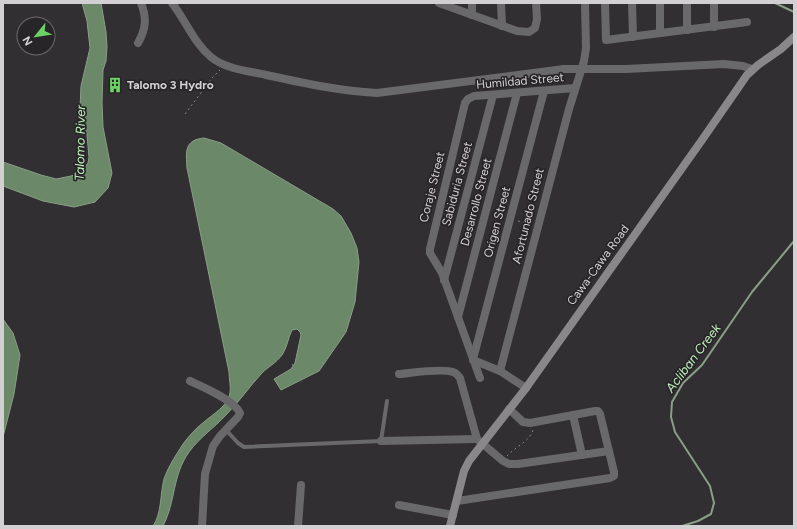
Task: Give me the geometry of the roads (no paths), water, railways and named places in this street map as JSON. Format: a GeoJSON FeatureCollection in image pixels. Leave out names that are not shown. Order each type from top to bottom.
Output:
{"type":"FeatureCollection","features":[{"type":"Feature","properties":{"kind":"street"},"geometry":{"type":"LineString","coordinates":[[138,43],[145,28],[146,19],[141,3]]}},
{"type":"Feature","properties":{"kind":"street"},"geometry":{"type":"LineString","coordinates":[[172,3],[188,29],[204,50],[212,58],[226,65],[332,89],[353,92],[377,93],[564,69],[626,70],[724,64],[743,66],[752,69]]}},
{"type":"Feature","properties":{"kind":"street"},"geometry":{"type":"LineString","coordinates":[[472,3],[472,15]]}},
{"type":"Feature","properties":{"kind":"street"},"geometry":{"type":"LineString","coordinates":[[501,3],[502,26]]}},
{"type":"Feature","properties":{"kind":"street"},"geometry":{"type":"LineString","coordinates":[[442,4],[502,26],[524,32],[532,30],[537,24],[536,3]]}},
{"type":"Feature","properties":{"kind":"street","name":"Afortunado Street"},"geometry":{"type":"LineString","coordinates":[[500,371],[575,88],[582,69],[586,48],[585,3]]}},
{"type":"Feature","properties":{"kind":"street"},"geometry":{"type":"LineString","coordinates":[[605,3],[606,40],[747,22]]}},
{"type":"Feature","properties":{"kind":"street"},"geometry":{"type":"LineString","coordinates":[[632,3],[633,37]]}},
{"type":"Feature","properties":{"kind":"street"},"geometry":{"type":"LineString","coordinates":[[660,3],[660,33]]}},
{"type":"Feature","properties":{"kind":"street"},"geometry":{"type":"LineString","coordinates":[[687,3],[687,30]]}},
{"type":"Feature","properties":{"kind":"street"},"geometry":{"type":"LineString","coordinates":[[714,3],[714,26]]}},
{"type":"Feature","properties":{"kind":"street","name":"Cawa-Cawa Road"},"geometry":{"type":"LineString","coordinates":[[450,526],[466,466],[480,441],[526,388],[743,80],[752,69],[794,38]]}},
{"type":"Feature","properties":{"kind":"street","name":"Humildad Street"},"geometry":{"type":"LineString","coordinates":[[468,99],[474,96],[575,88]]}},
{"type":"Feature","properties":{"kind":"street","name":"Origen Street"},"geometry":{"type":"LineString","coordinates":[[473,360],[544,90]]}},
{"type":"Feature","properties":{"kind":"street","name":"Desarrollo Street"},"geometry":{"type":"LineString","coordinates":[[458,317],[517,93]]}},
{"type":"Feature","properties":{"kind":"street","name":"Sabiduria Street"},"geometry":{"type":"LineString","coordinates":[[444,280],[493,95]]}},
{"type":"Feature","properties":{"kind":"street","name":"Coraje Street"},"geometry":{"type":"LineString","coordinates":[[468,99],[465,103],[430,253],[439,267],[480,378]]}},
{"type":"Feature","properties":{"kind":"street"},"geometry":{"type":"LineString","coordinates":[[473,360],[500,371],[526,388]]}},
{"type":"Feature","properties":{"kind":"street"},"geometry":{"type":"LineString","coordinates":[[399,374],[446,370],[457,374],[460,378],[480,441],[503,461],[513,465],[609,451]]}},
{"type":"Feature","properties":{"kind":"street"},"geometry":{"type":"LineString","coordinates":[[190,381],[226,399],[239,411],[239,415],[213,446],[205,474],[202,526]]}},
{"type":"Feature","properties":{"kind":"street"},"geometry":{"type":"LineString","coordinates":[[457,501],[610,478],[615,474],[599,413],[595,411],[532,423],[523,422],[509,409]]}},
{"type":"Feature","properties":{"kind":"street"},"geometry":{"type":"LineString","coordinates":[[573,415],[582,455]]}},
{"type":"Feature","properties":{"kind":"street"},"geometry":{"type":"LineString","coordinates":[[381,441],[480,441]]}},
{"type":"Feature","properties":{"kind":"street"},"geometry":{"type":"LineString","coordinates":[[298,526],[302,485]]}},
{"type":"Feature","properties":{"kind":"street"},"geometry":{"type":"LineString","coordinates":[[399,505],[453,515]]}},
{"type":"Feature","properties":{"kind":"lane"},"geometry":{"type":"LineString","coordinates":[[226,430],[240,445],[244,447],[381,441],[387,401]]}},
{"type":"Feature","properties":{"kind":"waterway","name":"Acliban Creek"},"geometry":{"type":"LineString","coordinates":[[775,3],[794,12]]}},
{"type":"Feature","properties":{"kind":"waterway","name":"Acliban Creek"},"geometry":{"type":"LineString","coordinates":[[682,526],[698,521],[711,514],[714,503],[710,486],[675,432],[671,417],[672,402],[683,383],[702,365],[752,292],[794,241]]}},
{"type":"Feature","properties":{"kind":"place","name":"Talomo 3 Hydro"},"geometry":{"type":"Point","coordinates":[115,85]}},
{"type":"Feature","properties":{"kind":"water label","name":"Talomo River"},"geometry":{"type":"Point","coordinates":[80,143]}}]}
